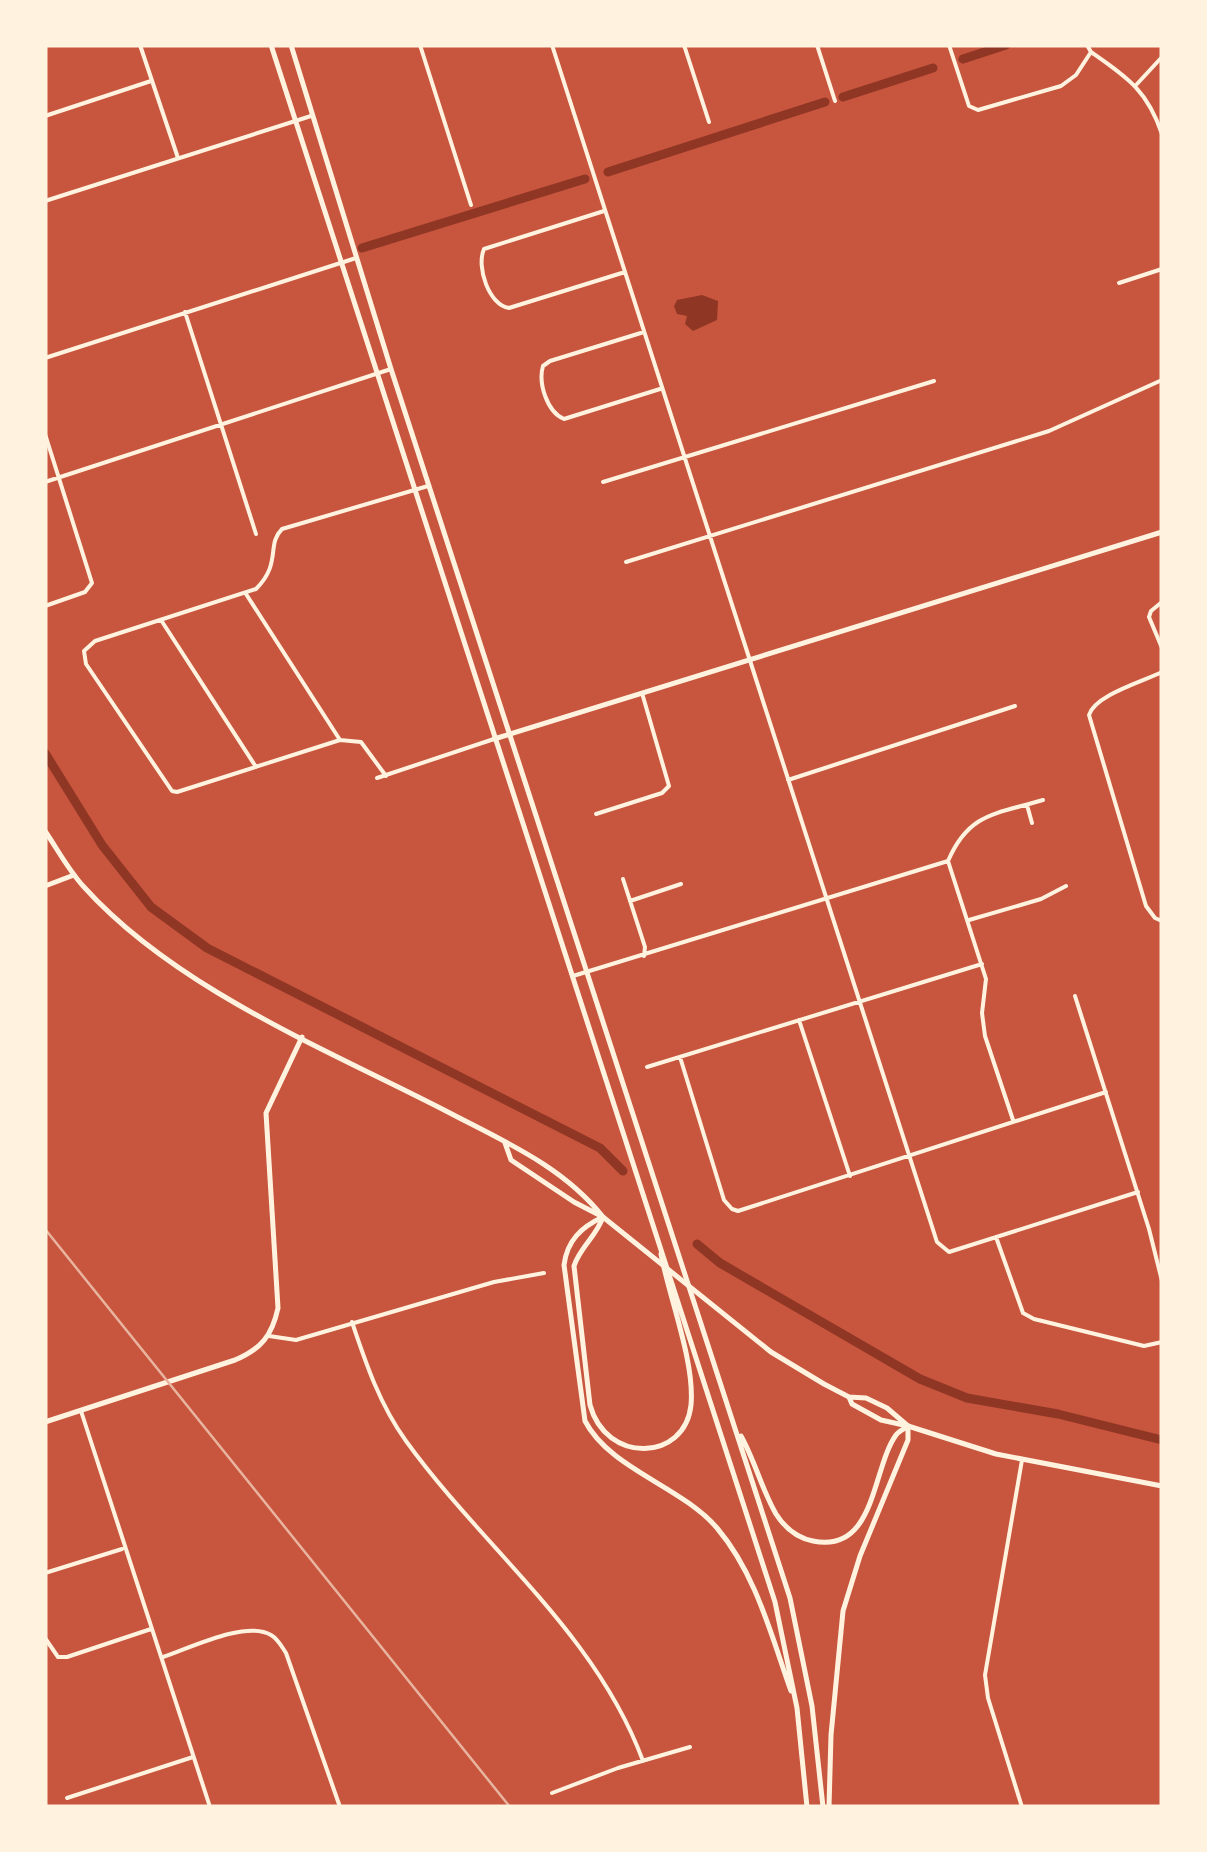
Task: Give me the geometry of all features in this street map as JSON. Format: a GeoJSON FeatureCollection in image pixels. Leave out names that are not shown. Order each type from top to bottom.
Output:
{"type":"FeatureCollection","features":[{"type":"Feature","properties":{"kind":"main road"},"geometry":{"type":"LineString","coordinates":[[271,45],[775,1602],[797,1708],[808,1807]]}},
{"type":"Feature","properties":{"kind":"main road"},"geometry":{"type":"LineString","coordinates":[[291,45],[391,368],[790,1598],[812,1706],[826,1807]]}},
{"type":"Feature","properties":{"kind":"main road"},"geometry":{"type":"LineString","coordinates":[[494,739],[1162,532]]}},
{"type":"Feature","properties":{"kind":"main road"},"geometry":{"type":"LineString","coordinates":[[45,831],[74,875],[110,914],[168,961],[233,1001],[525,1151],[582,1191],[603,1217],[771,1352],[849,1397],[866,1398],[887,1408],[908,1426],[908,1440],[860,1556],[843,1610],[826,1807]]}},
{"type":"Feature","properties":{"kind":"main road"},"geometry":{"type":"LineString","coordinates":[[45,886],[74,875]]}},
{"type":"Feature","properties":{"kind":"main road"},"geometry":{"type":"LineString","coordinates":[[45,1422],[235,1360],[254,1352],[269,1336],[278,1308],[266,1113],[302,1036]]}},
{"type":"Feature","properties":{"kind":"main road"},"geometry":{"type":"LineString","coordinates":[[506,1143],[511,1160],[603,1217]]}},
{"type":"Feature","properties":{"kind":"main road"},"geometry":{"type":"LineString","coordinates":[[603,1217],[574,1266],[588,1387],[594,1418],[601,1430],[620,1445],[634,1448],[649,1448],[675,1437],[690,1406],[689,1377],[656,1231]]}},
{"type":"Feature","properties":{"kind":"main road"},"geometry":{"type":"LineString","coordinates":[[603,1217],[578,1232],[566,1251],[564,1266],[585,1421],[604,1447],[671,1490],[716,1526],[749,1574],[797,1708]]}},
{"type":"Feature","properties":{"kind":"main road"},"geometry":{"type":"LineString","coordinates":[[849,1397],[852,1404],[881,1420],[957,1443],[1022,1460],[1162,1486]]}},
{"type":"Feature","properties":{"kind":"main road"},"geometry":{"type":"LineString","coordinates":[[736,1428],[788,1530],[818,1543],[850,1534],[861,1521],[896,1435],[908,1426]]}},
{"type":"Feature","properties":{"kind":"street"},"geometry":{"type":"LineString","coordinates":[[140,45],[178,158]]}},
{"type":"Feature","properties":{"kind":"street"},"geometry":{"type":"LineString","coordinates":[[420,45],[470,205]]}},
{"type":"Feature","properties":{"kind":"street"},"geometry":{"type":"LineString","coordinates":[[552,45],[942,1249],[949,1252],[1138,1192]]}},
{"type":"Feature","properties":{"kind":"street"},"geometry":{"type":"LineString","coordinates":[[684,45],[709,122]]}},
{"type":"Feature","properties":{"kind":"street"},"geometry":{"type":"LineString","coordinates":[[817,45],[835,102]]}},
{"type":"Feature","properties":{"kind":"street"},"geometry":{"type":"LineString","coordinates":[[949,45],[972,110],[985,110],[1060,86],[1076,75],[1091,52]]}},
{"type":"Feature","properties":{"kind":"street"},"geometry":{"type":"LineString","coordinates":[[1086,45],[1137,84],[1154,110],[1162,134]]}},
{"type":"Feature","properties":{"kind":"street"},"geometry":{"type":"LineString","coordinates":[[1137,84],[1162,57]]}},
{"type":"Feature","properties":{"kind":"street"},"geometry":{"type":"LineString","coordinates":[[45,116],[151,81]]}},
{"type":"Feature","properties":{"kind":"street"},"geometry":{"type":"LineString","coordinates":[[45,201],[311,116]]}},
{"type":"Feature","properties":{"kind":"street"},"geometry":{"type":"LineString","coordinates":[[605,210],[489,246],[480,258],[486,280],[493,300],[502,308],[509,308],[625,272]]}},
{"type":"Feature","properties":{"kind":"street"},"geometry":{"type":"LineString","coordinates":[[45,358],[356,258]]}},
{"type":"Feature","properties":{"kind":"street"},"geometry":{"type":"LineString","coordinates":[[1119,283],[1162,269]]}},
{"type":"Feature","properties":{"kind":"street"},"geometry":{"type":"LineString","coordinates":[[185,312],[256,534]]}},
{"type":"Feature","properties":{"kind":"street"},"geometry":{"type":"LineString","coordinates":[[644,332],[543,366],[540,377],[550,408],[560,418],[662,389]]}},
{"type":"Feature","properties":{"kind":"street"},"geometry":{"type":"LineString","coordinates":[[45,482],[391,368]]}},
{"type":"Feature","properties":{"kind":"street"},"geometry":{"type":"LineString","coordinates":[[626,562],[1049,430],[1162,380]]}},
{"type":"Feature","properties":{"kind":"street"},"geometry":{"type":"LineString","coordinates":[[603,482],[934,381]]}},
{"type":"Feature","properties":{"kind":"street"},"geometry":{"type":"LineString","coordinates":[[45,434],[91,578],[91,587],[77,596],[45,606]]}},
{"type":"Feature","properties":{"kind":"street"},"geometry":{"type":"LineString","coordinates":[[386,776],[361,742],[340,740],[172,791],[86,664],[84,651],[95,641],[246,594],[270,575],[277,533],[430,485]]}},
{"type":"Feature","properties":{"kind":"street"},"geometry":{"type":"LineString","coordinates":[[246,594],[340,740]]}},
{"type":"Feature","properties":{"kind":"street"},"geometry":{"type":"LineString","coordinates":[[1162,602],[1151,610],[1149,617],[1162,648]]}},
{"type":"Feature","properties":{"kind":"street"},"geometry":{"type":"LineString","coordinates":[[161,620],[256,767]]}},
{"type":"Feature","properties":{"kind":"street"},"geometry":{"type":"LineString","coordinates":[[1162,672],[1103,698],[1090,708],[1089,715],[1146,906],[1155,918],[1162,920]]}},
{"type":"Feature","properties":{"kind":"street"},"geometry":{"type":"LineString","coordinates":[[596,814],[662,794],[669,786],[642,693]]}},
{"type":"Feature","properties":{"kind":"street"},"geometry":{"type":"LineString","coordinates":[[788,780],[1015,706]]}},
{"type":"Feature","properties":{"kind":"street"},"geometry":{"type":"LineString","coordinates":[[377,778],[494,739]]}},
{"type":"Feature","properties":{"kind":"street"},"geometry":{"type":"LineString","coordinates":[[1014,1122],[985,1036],[982,1014],[986,980],[982,964],[948,861],[957,840],[973,823],[1043,800]]}},
{"type":"Feature","properties":{"kind":"street"},"geometry":{"type":"LineString","coordinates":[[1027,805],[1032,823]]}},
{"type":"Feature","properties":{"kind":"street"},"geometry":{"type":"LineString","coordinates":[[573,976],[948,861]]}},
{"type":"Feature","properties":{"kind":"street"},"geometry":{"type":"LineString","coordinates":[[623,880],[645,947],[644,956]]}},
{"type":"Feature","properties":{"kind":"street"},"geometry":{"type":"LineString","coordinates":[[630,901],[681,884]]}},
{"type":"Feature","properties":{"kind":"street"},"geometry":{"type":"LineString","coordinates":[[969,920],[1042,899],[1066,886]]}},
{"type":"Feature","properties":{"kind":"street"},"geometry":{"type":"LineString","coordinates":[[647,1067],[982,964]]}},
{"type":"Feature","properties":{"kind":"street"},"geometry":{"type":"LineString","coordinates":[[1075,996],[1138,1192],[1162,1281]]}},
{"type":"Feature","properties":{"kind":"street"},"geometry":{"type":"LineString","coordinates":[[799,1020],[850,1176]]}},
{"type":"Feature","properties":{"kind":"street"},"geometry":{"type":"LineString","coordinates":[[680,1057],[724,1200],[732,1209],[744,1211],[1106,1092]]}},
{"type":"Feature","properties":{"kind":"street"},"geometry":{"type":"LineString","coordinates":[[996,1238],[1023,1314],[1144,1346],[1162,1342]]}},
{"type":"Feature","properties":{"kind":"street"},"geometry":{"type":"LineString","coordinates":[[269,1336],[296,1340],[494,1282],[544,1273]]}},
{"type":"Feature","properties":{"kind":"street"},"geometry":{"type":"LineString","coordinates":[[352,1322],[380,1396],[406,1440],[596,1667],[622,1710],[642,1761]]}},
{"type":"Feature","properties":{"kind":"street"},"geometry":{"type":"LineString","coordinates":[[81,1410],[210,1807]]}},
{"type":"Feature","properties":{"kind":"street"},"geometry":{"type":"LineString","coordinates":[[1022,1460],[985,1675],[988,1698],[1022,1807]]}},
{"type":"Feature","properties":{"kind":"street"},"geometry":{"type":"LineString","coordinates":[[45,1573],[124,1548]]}},
{"type":"Feature","properties":{"kind":"street"},"geometry":{"type":"LineString","coordinates":[[45,1638],[58,1656],[68,1657],[152,1629]]}},
{"type":"Feature","properties":{"kind":"street"},"geometry":{"type":"LineString","coordinates":[[161,1658],[240,1631],[269,1633],[286,1653],[340,1807]]}},
{"type":"Feature","properties":{"kind":"street"},"geometry":{"type":"LineString","coordinates":[[552,1792],[690,1747]]}},
{"type":"Feature","properties":{"kind":"street"},"geometry":{"type":"LineString","coordinates":[[67,1798],[194,1757]]}},
{"type":"Feature","properties":{"kind":"shaded area"},"geometry":{"type":"Polygon","coordinates":[[[702,295],[718,301],[717,320],[693,331],[685,324],[687,316],[677,314],[674,306],[677,300],[702,295]]]}},
{"type":"Feature","properties":{"kind":"waterway"},"geometry":{"type":"LineString","coordinates":[[963,59],[1006,45]]}},
{"type":"Feature","properties":{"kind":"waterway"},"geometry":{"type":"LineString","coordinates":[[843,97],[933,68]]}},
{"type":"Feature","properties":{"kind":"waterway"},"geometry":{"type":"LineString","coordinates":[[608,172],[825,102]]}},
{"type":"Feature","properties":{"kind":"waterway"},"geometry":{"type":"LineString","coordinates":[[362,248],[585,179]]}},
{"type":"Feature","properties":{"kind":"waterway"},"geometry":{"type":"LineString","coordinates":[[45,753],[102,845],[151,907],[207,948],[600,1148],[623,1171]]}},
{"type":"Feature","properties":{"kind":"waterway"},"geometry":{"type":"LineString","coordinates":[[697,1244],[720,1263],[920,1379],[967,1398],[1058,1414],[1162,1440]]}},
{"type":"Feature","properties":{"kind":"railway"},"geometry":{"type":"LineString","coordinates":[[45,1229],[510,1807]]}}]}
